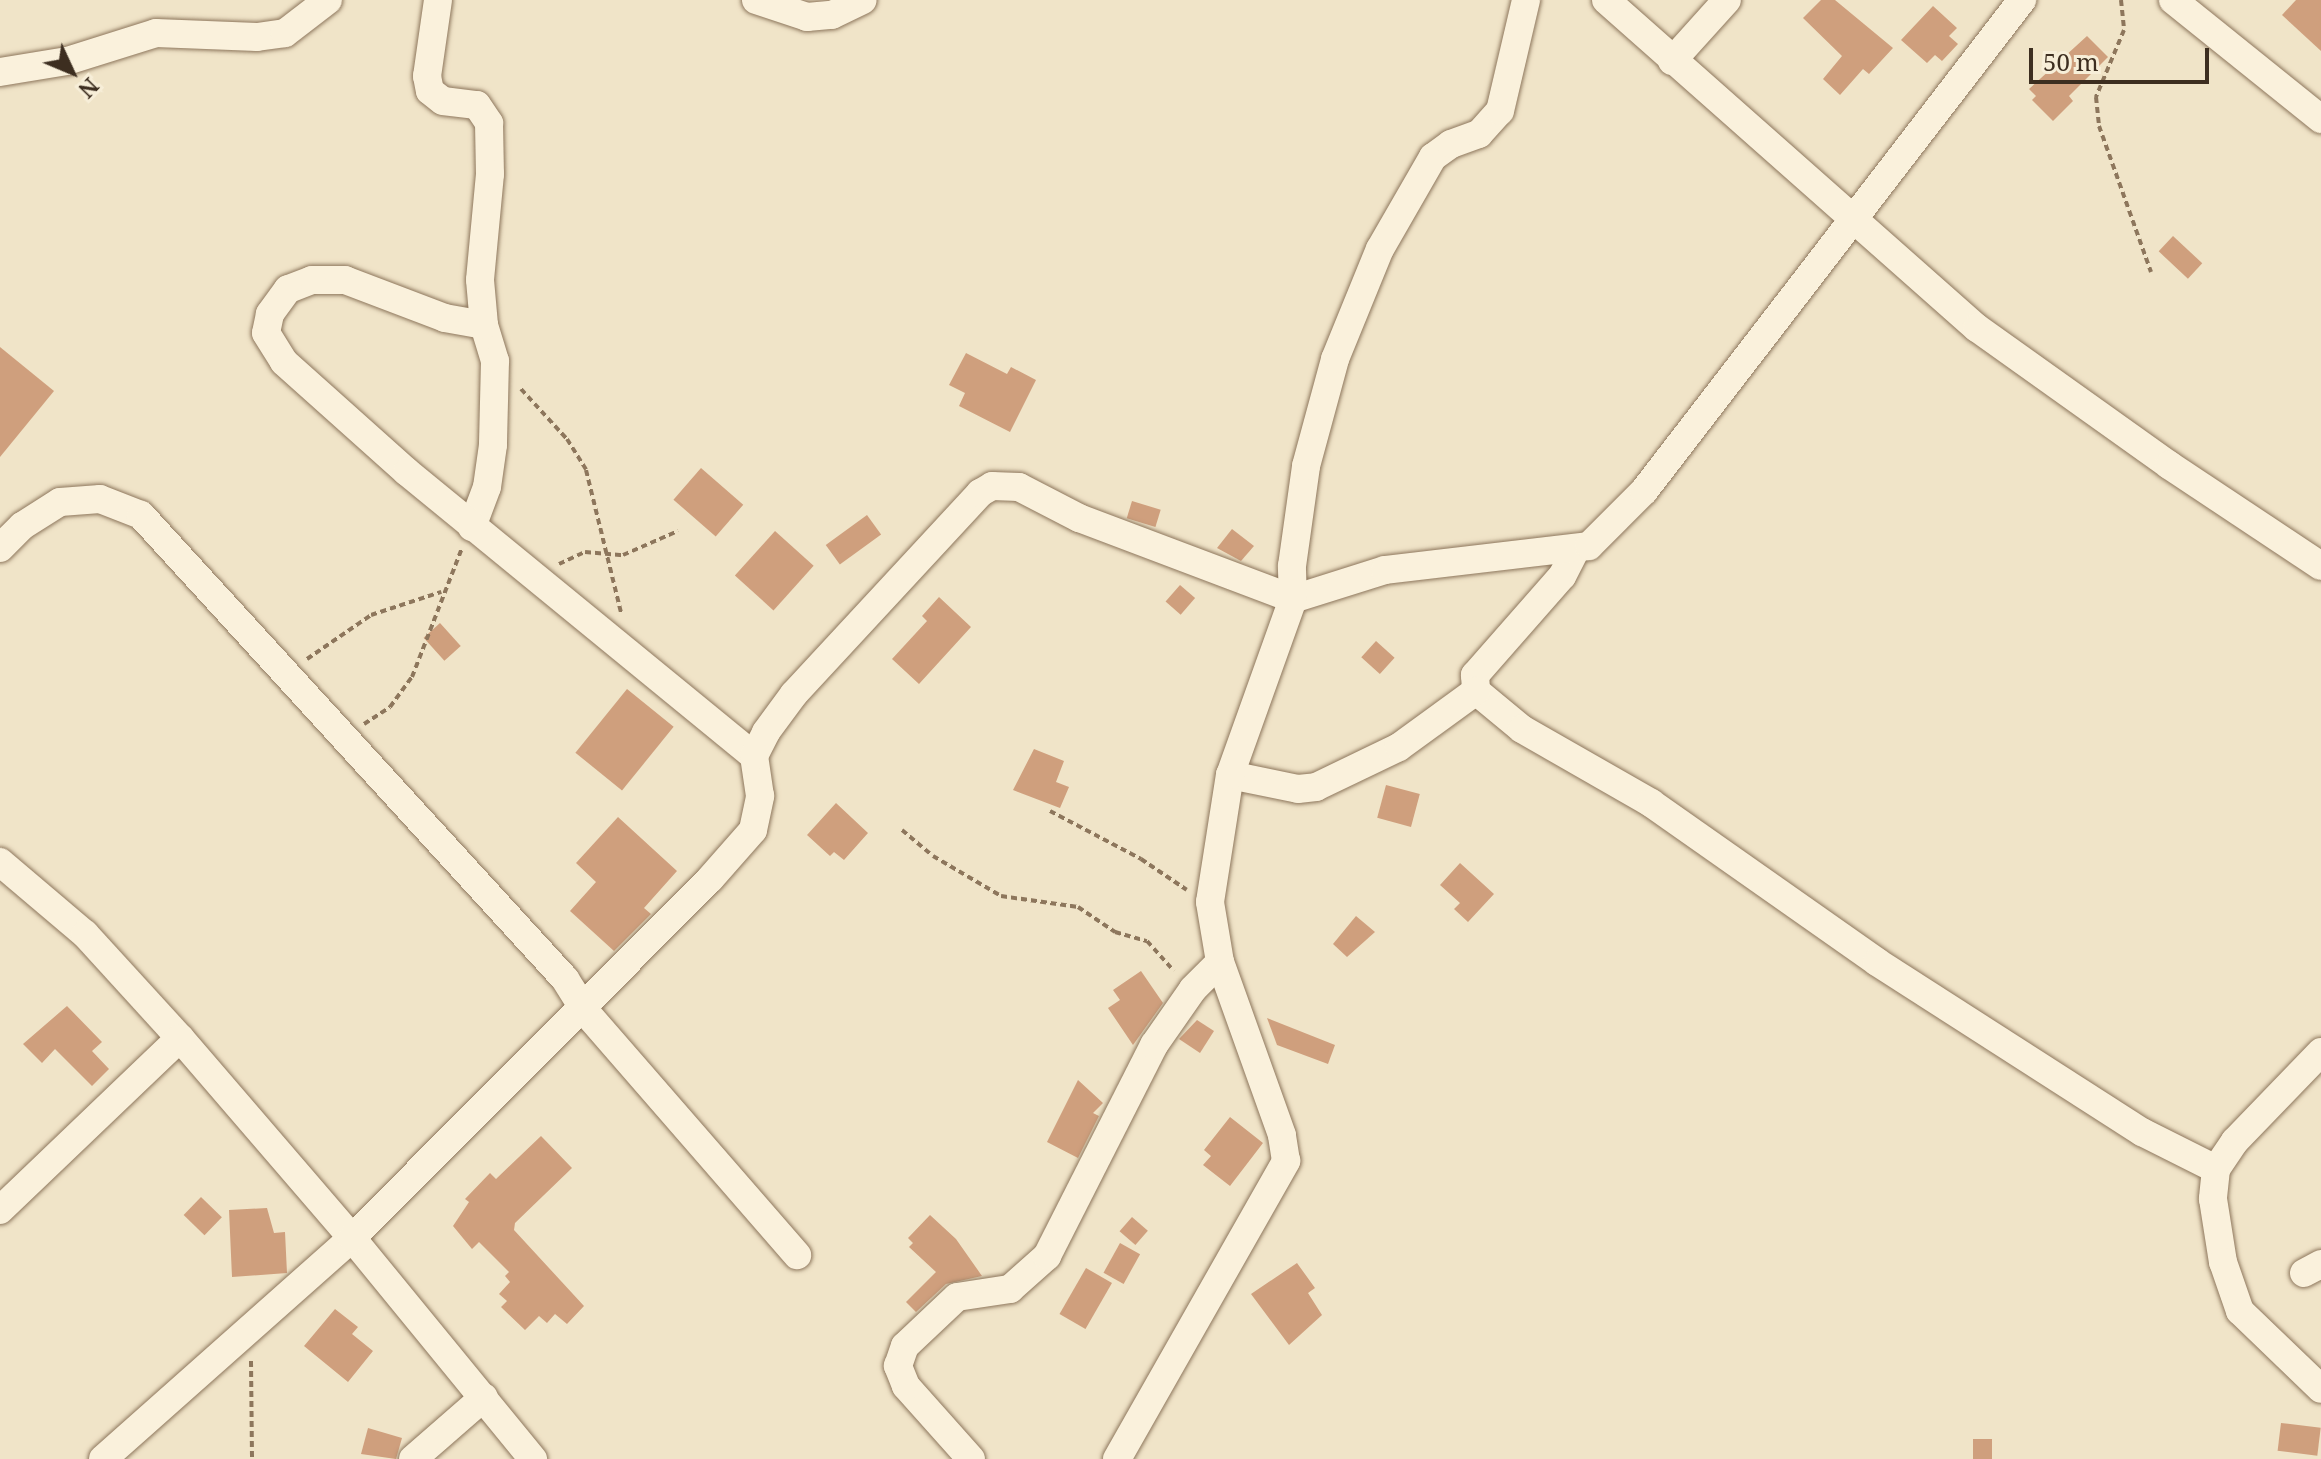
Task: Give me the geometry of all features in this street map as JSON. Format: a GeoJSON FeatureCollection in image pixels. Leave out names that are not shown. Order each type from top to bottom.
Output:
{"type":"FeatureCollection","features":[{"type":"Feature","properties":{"kind":"street"},"geometry":{"type":"LineString","coordinates":[[0,72],[67,61],[156,33],[257,37],[285,33],[328,0]]}},
{"type":"Feature","properties":{"kind":"street"},"geometry":{"type":"LineString","coordinates":[[438,0],[427,76],[430,91],[443,101],[477,105],[489,123],[490,174],[480,280],[484,325],[495,361],[493,445],[487,487],[472,527]]}},
{"type":"Feature","properties":{"kind":"street"},"geometry":{"type":"LineString","coordinates":[[756,0],[807,17],[832,15],[863,0]]}},
{"type":"Feature","properties":{"kind":"street"},"geometry":{"type":"LineString","coordinates":[[1117,1459],[1286,1161],[1282,1135],[1220,962],[1210,902],[1230,775],[1293,599],[1292,566],[1306,466],[1335,359],[1380,249],[1433,157],[1451,144],[1479,134],[1500,111],[1512,80],[1526,0]]}},
{"type":"Feature","properties":{"kind":"street"},"geometry":{"type":"LineString","coordinates":[[1606,0],[1672,61],[1855,216],[1977,328],[2169,465],[2321,566]]}},
{"type":"Feature","properties":{"kind":"street"},"geometry":{"type":"LineString","coordinates":[[1672,61],[1727,0]]}},
{"type":"Feature","properties":{"kind":"street"},"geometry":{"type":"LineString","coordinates":[[103,1459],[251,1332],[352,1238],[584,1010],[753,830],[760,796],[754,756],[794,694],[992,486],[1019,487],[1079,518],[1293,599],[1385,570],[1575,551],[1606,533],[1644,491],[2022,0]]}},
{"type":"Feature","properties":{"kind":"street"},"geometry":{"type":"LineString","coordinates":[[2173,0],[2321,119]]}},
{"type":"Feature","properties":{"kind":"street"},"geometry":{"type":"LineString","coordinates":[[484,325],[445,318],[345,280],[312,280],[288,289],[270,314],[266,333],[284,362],[472,527],[754,756]]}},
{"type":"Feature","properties":{"kind":"street"},"geometry":{"type":"LineString","coordinates":[[0,548],[22,526],[60,502],[120,503],[141,515],[565,979],[584,1010],[797,1255]]}},
{"type":"Feature","properties":{"kind":"street"},"geometry":{"type":"LineString","coordinates":[[1575,551],[1562,576],[1475,675],[1476,691],[1522,729],[1651,803],[1877,962],[2142,1132],[2216,1169]]}},
{"type":"Feature","properties":{"kind":"street"},"geometry":{"type":"LineString","coordinates":[[1230,775],[1298,789],[1316,787],[1399,747],[1476,691]]}},
{"type":"Feature","properties":{"kind":"street"},"geometry":{"type":"LineString","coordinates":[[2,868],[85,934],[180,1038],[352,1238],[533,1459]]}},
{"type":"Feature","properties":{"kind":"street"},"geometry":{"type":"LineString","coordinates":[[971,1459],[906,1386],[898,1366],[905,1346],[957,1297],[1010,1289],[1047,1256],[1154,1045],[1193,989],[1220,962]]}},
{"type":"Feature","properties":{"kind":"street"},"geometry":{"type":"LineString","coordinates":[[0,1210],[180,1038]]}},
{"type":"Feature","properties":{"kind":"street"},"geometry":{"type":"LineString","coordinates":[[2321,1052],[2235,1141],[2216,1169],[2216,1230],[2240,1311],[2321,1389]]}},
{"type":"Feature","properties":{"kind":"street"},"geometry":{"type":"LineString","coordinates":[[413,1459],[484,1397]]}},
{"type":"Feature","properties":{"kind":"path"},"geometry":{"type":"LineString","coordinates":[[2121,0],[2124,30],[2096,97],[2099,126],[2151,272]]}},
{"type":"Feature","properties":{"kind":"path"},"geometry":{"type":"LineString","coordinates":[[495,361],[578,456],[626,653]]}},
{"type":"Feature","properties":{"kind":"path"},"geometry":{"type":"LineString","coordinates":[[343,737],[390,707],[403,693],[442,591],[472,527]]}},
{"type":"Feature","properties":{"kind":"path"},"geometry":{"type":"LineString","coordinates":[[540,583],[573,554],[623,555],[678,531]]}},
{"type":"Feature","properties":{"kind":"path"},"geometry":{"type":"LineString","coordinates":[[286,675],[371,615],[442,591]]}},
{"type":"Feature","properties":{"kind":"path"},"geometry":{"type":"LineString","coordinates":[[1050,811],[1210,902]]}},
{"type":"Feature","properties":{"kind":"path"},"geometry":{"type":"LineString","coordinates":[[902,830],[933,856],[1001,896],[1078,907],[1115,932],[1147,941],[1193,989]]}},
{"type":"Feature","properties":{"kind":"path"},"geometry":{"type":"LineString","coordinates":[[251,1332],[252,1459]]}},
{"type":"Feature","properties":{"kind":"building"},"geometry":{"type":"Polygon","coordinates":[[[1821,0],[1835,0],[1893,48],[1869,74],[1863,69],[1840,95],[1823,79],[1842,56],[1803,18],[1821,0]]]}},
{"type":"Feature","properties":{"kind":"building"},"geometry":{"type":"Polygon","coordinates":[[[2296,0],[2321,0],[2321,51],[2282,15],[2296,0]]]}},
{"type":"Feature","properties":{"kind":"building"},"geometry":{"type":"Polygon","coordinates":[[[1933,6],[1957,28],[1949,36],[1958,44],[1942,61],[1935,55],[1927,63],[1901,40],[1933,6]]]}},
{"type":"Feature","properties":{"kind":"building"},"geometry":{"type":"Polygon","coordinates":[[[2087,36],[2108,57],[2069,96],[2073,101],[2053,121],[2032,100],[2036,96],[2029,89],[2087,36]]]}},
{"type":"Feature","properties":{"kind":"building"},"geometry":{"type":"Polygon","coordinates":[[[2173,236],[2202,263],[2188,279],[2159,251],[2173,236]]]}},
{"type":"Feature","properties":{"kind":"building"},"geometry":{"type":"Polygon","coordinates":[[[0,347],[54,391],[0,457],[0,347]]]}},
{"type":"Feature","properties":{"kind":"building"},"geometry":{"type":"Polygon","coordinates":[[[966,353],[1007,374],[1011,367],[1036,380],[1010,432],[959,406],[965,393],[949,385],[966,353]]]}},
{"type":"Feature","properties":{"kind":"building"},"geometry":{"type":"Polygon","coordinates":[[[701,468],[743,505],[716,536],[673,500],[701,468]]]}},
{"type":"Feature","properties":{"kind":"building"},"geometry":{"type":"Polygon","coordinates":[[[1132,501],[1161,510],[1155,527],[1127,518],[1132,501]]]}},
{"type":"Feature","properties":{"kind":"building"},"geometry":{"type":"Polygon","coordinates":[[[867,515],[881,534],[840,564],[826,545],[867,515]]]}},
{"type":"Feature","properties":{"kind":"building"},"geometry":{"type":"Polygon","coordinates":[[[1232,529],[1254,546],[1241,561],[1217,548],[1232,529]]]}},
{"type":"Feature","properties":{"kind":"building"},"geometry":{"type":"Polygon","coordinates":[[[775,531],[814,566],[773,610],[735,576],[775,531]]]}},
{"type":"Feature","properties":{"kind":"building"},"geometry":{"type":"Polygon","coordinates":[[[1180,585],[1195,598],[1181,615],[1166,602],[1180,585]]]}},
{"type":"Feature","properties":{"kind":"building"},"geometry":{"type":"Polygon","coordinates":[[[939,597],[971,627],[919,684],[892,659],[927,621],[922,616],[939,597]]]}},
{"type":"Feature","properties":{"kind":"building"},"geometry":{"type":"Polygon","coordinates":[[[440,623],[461,646],[444,661],[424,638],[440,623]]]}},
{"type":"Feature","properties":{"kind":"building"},"geometry":{"type":"Polygon","coordinates":[[[1376,641],[1395,658],[1380,674],[1361,657],[1376,641]]]}},
{"type":"Feature","properties":{"kind":"building"},"geometry":{"type":"Polygon","coordinates":[[[627,689],[674,727],[622,790],[575,753],[627,689]]]}},
{"type":"Feature","properties":{"kind":"building"},"geometry":{"type":"Polygon","coordinates":[[[1034,749],[1064,761],[1056,782],[1069,787],[1060,808],[1013,790],[1034,749]]]}},
{"type":"Feature","properties":{"kind":"building"},"geometry":{"type":"Polygon","coordinates":[[[1386,785],[1420,794],[1411,827],[1377,818],[1386,785]]]}},
{"type":"Feature","properties":{"kind":"building"},"geometry":{"type":"Polygon","coordinates":[[[836,803],[868,833],[844,860],[834,852],[830,856],[807,835],[836,803]]]}},
{"type":"Feature","properties":{"kind":"building"},"geometry":{"type":"Polygon","coordinates":[[[618,817],[677,871],[644,908],[651,914],[614,951],[570,911],[596,882],[576,863],[618,817]]]}},
{"type":"Feature","properties":{"kind":"building"},"geometry":{"type":"Polygon","coordinates":[[[1460,863],[1494,894],[1468,922],[1454,909],[1460,903],[1440,885],[1460,863]]]}},
{"type":"Feature","properties":{"kind":"building"},"geometry":{"type":"Polygon","coordinates":[[[1356,916],[1375,932],[1347,957],[1333,944],[1356,916]]]}},
{"type":"Feature","properties":{"kind":"building"},"geometry":{"type":"Polygon","coordinates":[[[1141,971],[1163,1003],[1133,1045],[1108,1008],[1120,1000],[1113,990],[1141,971]]]}},
{"type":"Feature","properties":{"kind":"building"},"geometry":{"type":"Polygon","coordinates":[[[67,1006],[102,1042],[92,1051],[109,1069],[92,1086],[55,1049],[42,1063],[23,1044],[67,1006]]]}},
{"type":"Feature","properties":{"kind":"building"},"geometry":{"type":"Polygon","coordinates":[[[1267,1018],[1335,1045],[1328,1064],[1277,1045],[1267,1018]]]}},
{"type":"Feature","properties":{"kind":"building"},"geometry":{"type":"Polygon","coordinates":[[[1197,1020],[1214,1031],[1200,1053],[1179,1039],[1197,1020]]]}},
{"type":"Feature","properties":{"kind":"building"},"geometry":{"type":"Polygon","coordinates":[[[1078,1080],[1103,1103],[1093,1113],[1099,1116],[1078,1158],[1047,1142],[1078,1080]]]}},
{"type":"Feature","properties":{"kind":"building"},"geometry":{"type":"Polygon","coordinates":[[[1230,1117],[1263,1143],[1230,1186],[1203,1165],[1211,1156],[1204,1150],[1230,1117]]]}},
{"type":"Feature","properties":{"kind":"building"},"geometry":{"type":"Polygon","coordinates":[[[541,1136],[572,1168],[515,1223],[514,1230],[584,1306],[567,1324],[555,1314],[547,1323],[539,1316],[525,1330],[501,1307],[507,1301],[499,1294],[510,1282],[505,1276],[509,1272],[479,1242],[472,1249],[453,1226],[469,1202],[465,1199],[490,1173],[496,1179],[541,1136]]]}},
{"type":"Feature","properties":{"kind":"building"},"geometry":{"type":"Polygon","coordinates":[[[201,1197],[222,1217],[204,1235],[184,1215],[201,1197]]]}},
{"type":"Feature","properties":{"kind":"building"},"geometry":{"type":"Polygon","coordinates":[[[267,1208],[274,1233],[285,1232],[287,1273],[232,1277],[229,1210],[267,1208]]]}},
{"type":"Feature","properties":{"kind":"building"},"geometry":{"type":"Polygon","coordinates":[[[930,1215],[956,1239],[982,1276],[946,1284],[916,1312],[906,1302],[936,1272],[909,1247],[913,1243],[908,1238],[930,1215]]]}},
{"type":"Feature","properties":{"kind":"building"},"geometry":{"type":"Polygon","coordinates":[[[1132,1217],[1148,1231],[1135,1245],[1120,1231],[1132,1217]]]}},
{"type":"Feature","properties":{"kind":"building"},"geometry":{"type":"Polygon","coordinates":[[[1120,1243],[1140,1254],[1124,1284],[1104,1273],[1120,1243]]]}},
{"type":"Feature","properties":{"kind":"building"},"geometry":{"type":"Polygon","coordinates":[[[1297,1263],[1315,1288],[1308,1293],[1322,1315],[1289,1345],[1251,1294],[1297,1263]]]}},
{"type":"Feature","properties":{"kind":"building"},"geometry":{"type":"Polygon","coordinates":[[[1086,1268],[1112,1283],[1085,1329],[1060,1314],[1086,1268]]]}},
{"type":"Feature","properties":{"kind":"building"},"geometry":{"type":"Polygon","coordinates":[[[335,1309],[358,1327],[352,1334],[373,1351],[348,1382],[304,1346],[335,1309]]]}},
{"type":"Feature","properties":{"kind":"building"},"geometry":{"type":"Polygon","coordinates":[[[2281,1423],[2321,1428],[2317,1456],[2278,1451],[2281,1423]]]}},
{"type":"Feature","properties":{"kind":"building"},"geometry":{"type":"Polygon","coordinates":[[[368,1428],[402,1438],[396,1459],[361,1454],[368,1428]]]}},
{"type":"Feature","properties":{"kind":"building"},"geometry":{"type":"Polygon","coordinates":[[[1973,1439],[1992,1439],[1992,1459],[1973,1459],[1973,1439]]]}}]}
